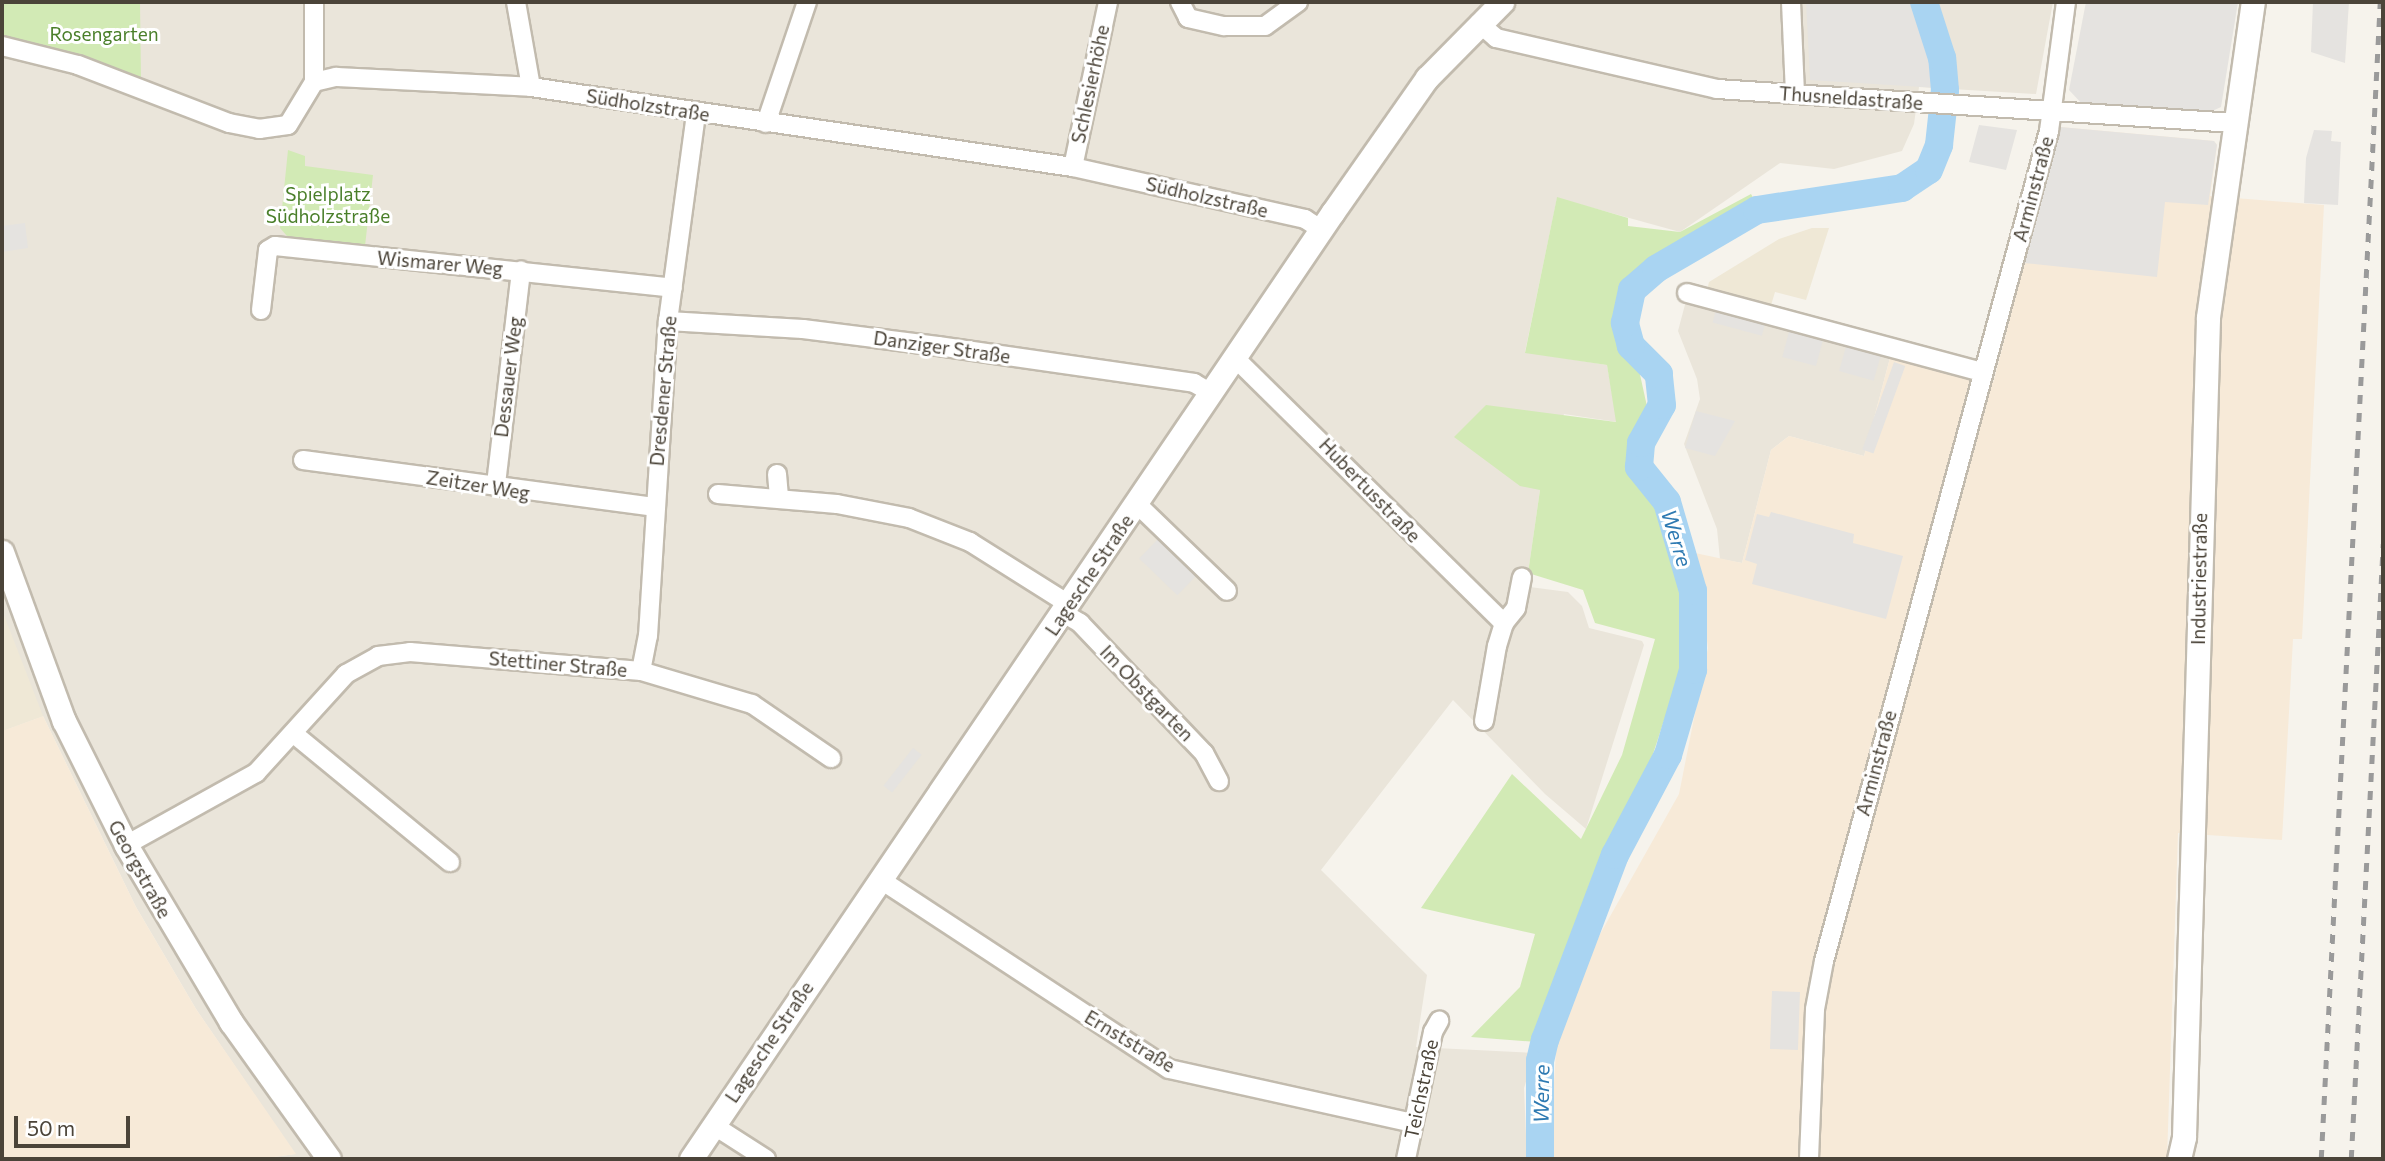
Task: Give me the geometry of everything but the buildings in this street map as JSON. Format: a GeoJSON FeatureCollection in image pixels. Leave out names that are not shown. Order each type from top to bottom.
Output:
{"type":"FeatureCollection","features":[{"type":"Feature","properties":{"kind":"street"},"geometry":{"type":"LineString","coordinates":[[2,46],[78,65],[229,123],[259,129],[288,125],[314,82],[314,2]]}},
{"type":"Feature","properties":{"kind":"street"},"geometry":{"type":"LineString","coordinates":[[516,2],[531,87]]}},
{"type":"Feature","properties":{"kind":"street"},"geometry":{"type":"LineString","coordinates":[[766,123],[807,2]]}},
{"type":"Feature","properties":{"kind":"street","name":"Schlesierhöhe"},"geometry":{"type":"LineString","coordinates":[[1073,167],[1108,2]]}},
{"type":"Feature","properties":{"kind":"street"},"geometry":{"type":"LineString","coordinates":[[1180,2],[1188,18],[1224,26],[1265,26],[1298,2]]}},
{"type":"Feature","properties":{"kind":"street","name":"Lagesche Straße"},"geometry":{"type":"LineString","coordinates":[[691,1159],[1427,78],[1502,2]]}},
{"type":"Feature","properties":{"kind":"street"},"geometry":{"type":"LineString","coordinates":[[1791,2],[1795,94]]}},
{"type":"Feature","properties":{"kind":"street","name":"Arminstraße"},"geometry":{"type":"LineString","coordinates":[[1808,1159],[1815,1009],[1824,961],[2049,131],[2049,114],[2066,2]]}},
{"type":"Feature","properties":{"kind":"street","name":"Industriestraße"},"geometry":{"type":"LineString","coordinates":[[2179,1159],[2184,1137],[2202,403],[2208,317],[2253,2]]}},
{"type":"Feature","properties":{"kind":"street","name":"Thusneldastraße"},"geometry":{"type":"LineString","coordinates":[[1479,23],[1496,37],[1717,89],[2049,114],[2234,123]]}},
{"type":"Feature","properties":{"kind":"street","name":"Südholzstraße"},"geometry":{"type":"LineString","coordinates":[[314,82],[336,77],[531,87],[1073,167],[1305,219],[1322,230]]}},
{"type":"Feature","properties":{"kind":"street","name":"Dresdener Straße"},"geometry":{"type":"LineString","coordinates":[[641,671],[648,636],[654,507],[668,321],[696,113]]}},
{"type":"Feature","properties":{"kind":"street","name":"Wismarer Weg"},"geometry":{"type":"LineString","coordinates":[[261,310],[268,250],[275,246],[673,288]]}},
{"type":"Feature","properties":{"kind":"street","name":"Dessauer Weg"},"geometry":{"type":"LineString","coordinates":[[496,484],[521,270]]}},
{"type":"Feature","properties":{"kind":"street"},"geometry":{"type":"LineString","coordinates":[[1687,293],[1982,372]]}},
{"type":"Feature","properties":{"kind":"street","name":"Danziger Straße"},"geometry":{"type":"LineString","coordinates":[[668,321],[803,330],[938,346],[1194,383],[1211,393]]}},
{"type":"Feature","properties":{"kind":"street","name":"Hubertusstraße"},"geometry":{"type":"LineString","coordinates":[[1235,358],[1504,623]]}},
{"type":"Feature","properties":{"kind":"street","name":"Zeitzer Weg"},"geometry":{"type":"LineString","coordinates":[[303,460],[496,484],[518,492],[654,507]]}},
{"type":"Feature","properties":{"kind":"street"},"geometry":{"type":"LineString","coordinates":[[777,474],[779,499]]}},
{"type":"Feature","properties":{"kind":"street","name":"Im Obstgarten"},"geometry":{"type":"LineString","coordinates":[[718,494],[862,508],[928,525],[970,542],[1066,609],[1204,753],[1219,781]]}},
{"type":"Feature","properties":{"kind":"street"},"geometry":{"type":"LineString","coordinates":[[1137,504],[1227,591]]}},
{"type":"Feature","properties":{"kind":"street","name":"Georgstraße"},"geometry":{"type":"LineString","coordinates":[[2,552],[64,721],[126,845],[231,1022],[329,1159]]}},
{"type":"Feature","properties":{"kind":"street"},"geometry":{"type":"LineString","coordinates":[[1484,721],[1504,623],[1516,608],[1522,578]]}},
{"type":"Feature","properties":{"kind":"street","name":"Stettiner Straße"},"geometry":{"type":"LineString","coordinates":[[126,845],[257,774],[346,674],[378,656],[410,652],[641,671],[751,704],[831,758]]}},
{"type":"Feature","properties":{"kind":"street"},"geometry":{"type":"LineString","coordinates":[[294,734],[450,862]]}},
{"type":"Feature","properties":{"kind":"street","name":"Ernststraße"},"geometry":{"type":"LineString","coordinates":[[881,880],[1169,1069],[1413,1123]]}},
{"type":"Feature","properties":{"kind":"street","name":"Teichstraße"},"geometry":{"type":"LineString","coordinates":[[1406,1159],[1439,1021]]}},
{"type":"Feature","properties":{"kind":"street"},"geometry":{"type":"LineString","coordinates":[[713,1125],[766,1159]]}},
{"type":"Feature","properties":{"kind":"shaded area"},"geometry":{"type":"Polygon","coordinates":[[[2,2],[2053,2],[2036,94],[1919,87],[1914,124],[1902,151],[1834,169],[1780,163],[1680,232],[1557,198],[1525,352],[1607,365],[1617,422],[1564,414],[1540,490],[1528,573],[1514,571],[1514,585],[1568,592],[1582,606],[1589,628],[1642,641],[1644,645],[1586,829],[1545,794],[1453,700],[1321,870],[1427,975],[1416,1047],[1535,1053],[1524,1088],[1527,1159],[260,1159],[295,1154],[196,1009],[136,907],[43,716],[2,731],[2,2]]]}},
{"type":"Feature","properties":{"kind":"shaded area"},"geometry":{"type":"Polygon","coordinates":[[[1806,2],[1914,2],[1938,68],[1939,88],[1810,80],[1806,2]]]}},
{"type":"Feature","properties":{"kind":"shaded area"},"geometry":{"type":"Polygon","coordinates":[[[2086,2],[2238,2],[2221,107],[2210,112],[2084,106],[2069,90],[2086,2]]]}},
{"type":"Feature","properties":{"kind":"shaded area"},"geometry":{"type":"Polygon","coordinates":[[[2313,2],[2349,2],[2345,63],[2311,52],[2313,2]]]}},
{"type":"Feature","properties":{"kind":"shaded area"},"geometry":{"type":"Polygon","coordinates":[[[1979,125],[2017,130],[2006,170],[1969,162],[1979,125]]]}},
{"type":"Feature","properties":{"kind":"shaded area"},"geometry":{"type":"Polygon","coordinates":[[[2060,127],[2214,141],[2217,145],[2210,196],[2324,205],[2302,639],[2293,639],[2282,840],[2178,833],[2167,1159],[1549,1159],[1559,1007],[1679,794],[1708,648],[1695,553],[1742,563],[1771,450],[1789,436],[1864,456],[1891,354],[1993,383],[2060,127]]]}},
{"type":"Feature","properties":{"kind":"shaded area"},"geometry":{"type":"Polygon","coordinates":[[[2060,127],[2214,141],[2217,145],[2208,205],[2165,202],[2157,277],[2024,263],[2060,127]]]}},
{"type":"Feature","properties":{"kind":"shaded area"},"geometry":{"type":"Polygon","coordinates":[[[2314,130],[2332,131],[2331,141],[2341,142],[2338,205],[2304,203],[2306,158],[2314,130]]]}},
{"type":"Feature","properties":{"kind":"shaded area"},"geometry":{"type":"Polygon","coordinates":[[[25,223],[28,248],[2,252],[2,226],[25,223]]]}},
{"type":"Feature","properties":{"kind":"shaded area"},"geometry":{"type":"Polygon","coordinates":[[[1812,228],[1829,228],[1806,300],[1775,292],[1769,312],[1706,294],[1709,282],[1779,239],[1812,228]]]}},
{"type":"Feature","properties":{"kind":"shaded area"},"geometry":{"type":"Polygon","coordinates":[[[1687,297],[1891,354],[1864,456],[1789,436],[1771,450],[1742,563],[1720,559],[1717,529],[1684,444],[1700,399],[1697,379],[1678,331],[1687,297]]]}},
{"type":"Feature","properties":{"kind":"shaded area"},"geometry":{"type":"Polygon","coordinates":[[[1716,310],[1765,323],[1762,336],[1713,323],[1716,310]]]}},
{"type":"Feature","properties":{"kind":"shaded area"},"geometry":{"type":"Polygon","coordinates":[[[1790,328],[1824,337],[1816,366],[1782,357],[1790,328]]]}},
{"type":"Feature","properties":{"kind":"shaded area"},"geometry":{"type":"Polygon","coordinates":[[[1847,343],[1882,353],[1874,381],[1839,371],[1847,343]]]}},
{"type":"Feature","properties":{"kind":"shaded area"},"geometry":{"type":"Polygon","coordinates":[[[1894,362],[1905,366],[1873,453],[1862,449],[1894,362]]]}},
{"type":"Feature","properties":{"kind":"shaded area"},"geometry":{"type":"Polygon","coordinates":[[[1696,411],[1735,421],[1715,456],[1685,448],[1696,411]]]}},
{"type":"Feature","properties":{"kind":"shaded area"},"geometry":{"type":"Polygon","coordinates":[[[1771,512],[1854,534],[1853,543],[1903,556],[1886,619],[1752,584],[1757,564],[1745,560],[1757,514],[1769,517],[1771,512]]]}},
{"type":"Feature","properties":{"kind":"shaded area"},"geometry":{"type":"Polygon","coordinates":[[[1158,539],[1196,576],[1177,595],[1139,558],[1158,539]]]}},
{"type":"Feature","properties":{"kind":"shaded area"},"geometry":{"type":"Polygon","coordinates":[[[2,610],[43,716],[2,731],[2,610]]]}},
{"type":"Feature","properties":{"kind":"shaded area"},"geometry":{"type":"Polygon","coordinates":[[[43,716],[136,907],[196,1009],[296,1154],[260,1159],[2,1159],[2,731],[43,716]]]}},
{"type":"Feature","properties":{"kind":"shaded area"},"geometry":{"type":"Polygon","coordinates":[[[913,748],[922,755],[892,793],[883,786],[913,748]]]}},
{"type":"Feature","properties":{"kind":"shaded area"},"geometry":{"type":"Polygon","coordinates":[[[1772,991],[1800,992],[1798,1050],[1770,1049],[1772,991]]]}},
{"type":"Feature","properties":{"kind":"green space","name":"Rosengarten"},"geometry":{"type":"Polygon","coordinates":[[[2,2],[140,2],[141,80],[2,43],[2,2]]]}},
{"type":"Feature","properties":{"kind":"green space","name":"Spielplatz Südholzstraße"},"geometry":{"type":"Polygon","coordinates":[[[288,150],[305,156],[305,166],[373,175],[365,246],[287,236],[280,228],[288,150]]]}},
{"type":"Feature","properties":{"kind":"green space"},"geometry":{"type":"Polygon","coordinates":[[[1751,194],[1755,201],[1650,263],[1627,286],[1615,315],[1614,329],[1639,370],[1648,411],[1636,445],[1635,474],[1663,505],[1686,596],[1682,666],[1652,757],[1604,851],[1537,1042],[1471,1037],[1520,987],[1535,934],[1421,908],[1512,774],[1581,839],[1622,755],[1655,639],[1595,623],[1583,590],[1528,573],[1540,490],[1520,486],[1454,437],[1486,405],[1616,422],[1607,365],[1525,353],[1557,197],[1628,218],[1628,226],[1680,232],[1751,194]]]}},
{"type":"Feature","properties":{"kind":"waterway","name":"Werre"},"geometry":{"type":"LineString","coordinates":[[1540,1159],[1540,1061],[1545,1040],[1615,855],[1668,755],[1693,670],[1693,591],[1667,502],[1639,467],[1641,443],[1662,405],[1659,374],[1631,346],[1625,323],[1632,290],[1656,269],[1757,210],[1902,188],[1929,170],[1939,145],[1945,90],[1942,58],[1924,2]]}},
{"type":"Feature","properties":{"kind":"railway"},"geometry":{"type":"LineString","coordinates":[[2321,1159],[2380,2]]}},
{"type":"Feature","properties":{"kind":"railway"},"geometry":{"type":"LineString","coordinates":[[2351,1159],[2383,544]]}}]}
